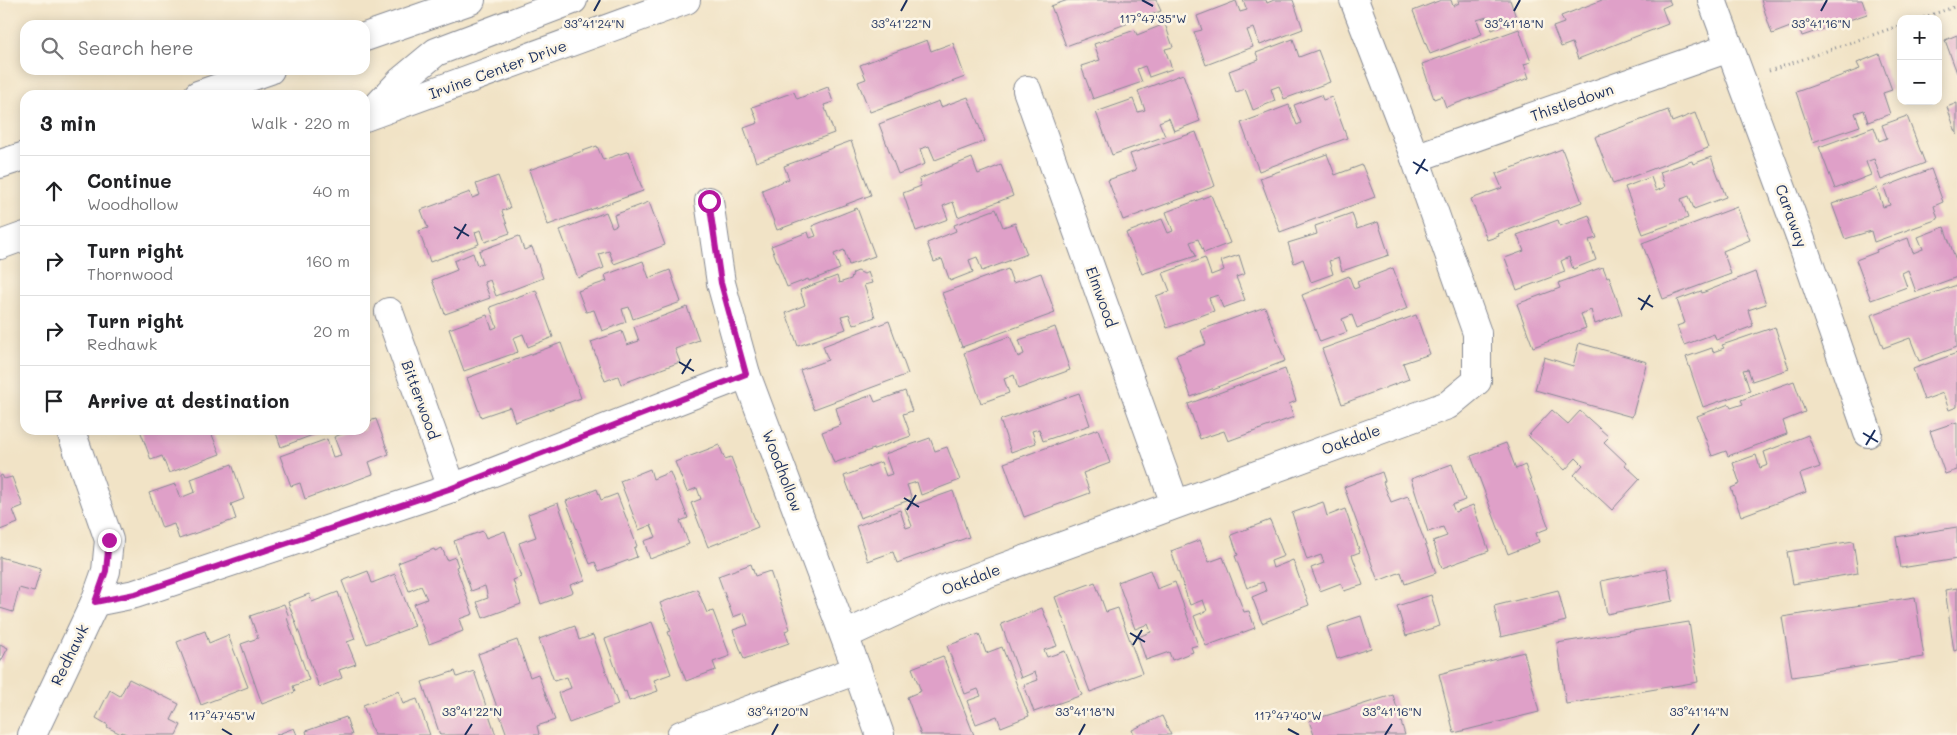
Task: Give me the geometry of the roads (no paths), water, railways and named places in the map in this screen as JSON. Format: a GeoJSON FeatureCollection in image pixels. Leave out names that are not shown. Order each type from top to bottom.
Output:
{"type":"FeatureCollection","features":[{"type":"Feature","properties":{"kind":"street"},"geometry":{"type":"LineString","coordinates":[[370,35],[471,0]]}},
{"type":"Feature","properties":{"kind":"street"},"geometry":{"type":"LineString","coordinates":[[370,113],[401,82],[436,52],[572,0]]}},
{"type":"Feature","properties":{"kind":"street","name":"Irvine Center Drive"},"geometry":{"type":"LineString","coordinates":[[370,116],[686,0]]}},
{"type":"Feature","properties":{"kind":"street","name":"Oakdale"},"geometry":{"type":"LineString","coordinates":[[844,635],[942,590],[1448,405],[1477,381],[1478,333],[1415,158],[1354,0]]}},
{"type":"Feature","properties":{"kind":"street","name":"Caraway"},"geometry":{"type":"LineString","coordinates":[[1712,0],[1801,240],[1868,433]]}},
{"type":"Feature","properties":{"kind":"street","name":"Thistledown"},"geometry":{"type":"LineString","coordinates":[[1415,158],[1729,48]]}},
{"type":"Feature","properties":{"kind":"street"},"geometry":{"type":"LineString","coordinates":[[212,90],[256,75]]}},
{"type":"Feature","properties":{"kind":"street","name":"Elmwood"},"geometry":{"type":"LineString","coordinates":[[1027,90],[1175,504]]}},
{"type":"Feature","properties":{"kind":"street"},"geometry":{"type":"LineString","coordinates":[[0,164],[20,158]]}},
{"type":"Feature","properties":{"kind":"street","name":"Woodhollow"},"geometry":{"type":"LineString","coordinates":[[709,201],[721,283],[746,374],[858,670],[880,735]]}},
{"type":"Feature","properties":{"kind":"street"},"geometry":{"type":"LineString","coordinates":[[0,245],[20,238]]}},
{"type":"Feature","properties":{"kind":"street","name":"Bitterwood"},"geometry":{"type":"LineString","coordinates":[[389,312],[452,488]]}},
{"type":"Feature","properties":{"kind":"street"},"geometry":{"type":"LineString","coordinates":[[95,602],[135,594],[452,488],[746,374]]}},
{"type":"Feature","properties":{"kind":"street","name":"Redhawk"},"geometry":{"type":"LineString","coordinates":[[32,735],[95,602],[106,571],[109,540],[72,435]]}},
{"type":"Feature","properties":{"kind":"street"},"geometry":{"type":"LineString","coordinates":[[681,735],[858,670]]}}]}
